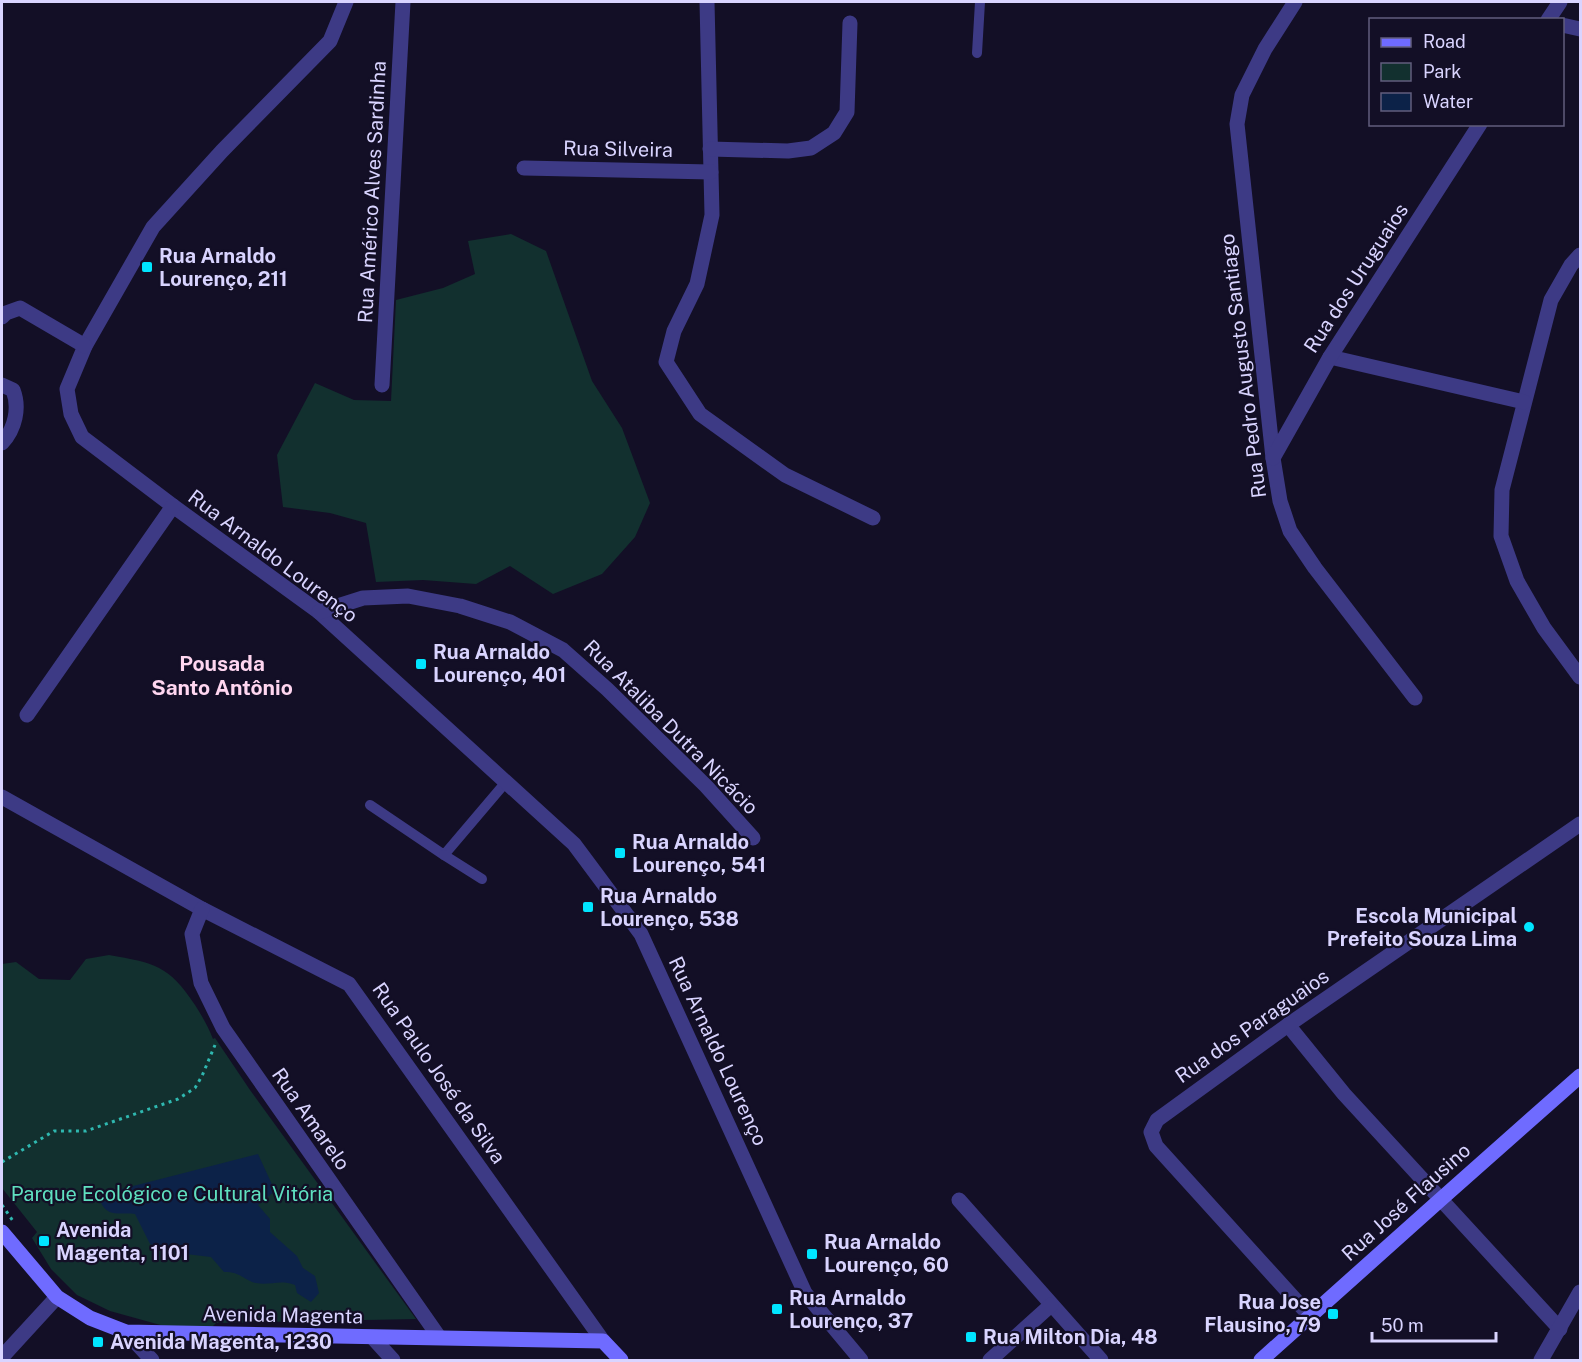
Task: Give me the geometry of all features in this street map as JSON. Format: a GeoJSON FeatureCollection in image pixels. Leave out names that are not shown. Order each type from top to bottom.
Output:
{"type":"FeatureCollection","features":[{"type":"Feature","properties":{"kind":"street","name":"Rua Arnaldo Lourenço"},"geometry":{"type":"LineString","coordinates":[[346,2],[330,41],[222,151],[153,227],[85,346],[68,389],[71,414],[82,437],[172,506],[319,612],[574,844],[641,934],[806,1293],[861,1360]]}},
{"type":"Feature","properties":{"kind":"street","name":"Rua Américo Alves Sardinha"},"geometry":{"type":"LineString","coordinates":[[382,385],[404,2]]}},
{"type":"Feature","properties":{"kind":"street"},"geometry":{"type":"LineString","coordinates":[[707,2],[712,215],[698,284],[674,331],[666,362],[700,414],[785,475],[873,518]]}},
{"type":"Feature","properties":{"kind":"street","name":"Rua Pedro Augusto Santiago"},"geometry":{"type":"LineString","coordinates":[[1295,2],[1265,49],[1242,95],[1237,124],[1273,458],[1280,501],[1290,531],[1315,568],[1415,698]]}},
{"type":"Feature","properties":{"kind":"street"},"geometry":{"type":"LineString","coordinates":[[1549,18],[1560,2]]}},
{"type":"Feature","properties":{"kind":"street"},"geometry":{"type":"LineString","coordinates":[[710,149],[789,151],[811,148],[834,133],[847,112],[850,23]]}},
{"type":"Feature","properties":{"kind":"street"},"geometry":{"type":"LineString","coordinates":[[1564,26],[1581,29]]}},
{"type":"Feature","properties":{"kind":"street","name":"Rua dos Uruguaios"},"geometry":{"type":"LineString","coordinates":[[1273,458],[1330,357],[1479,126]]}},
{"type":"Feature","properties":{"kind":"street","name":"Rua Silveira"},"geometry":{"type":"LineString","coordinates":[[524,168],[711,172]]}},
{"type":"Feature","properties":{"kind":"street"},"geometry":{"type":"LineString","coordinates":[[1581,255],[1571,265],[1551,300],[1502,490],[1500,536],[1517,580],[1544,628],[1581,677]]}},
{"type":"Feature","properties":{"kind":"street"},"geometry":{"type":"LineString","coordinates":[[2,317],[20,308],[85,346]]}},
{"type":"Feature","properties":{"kind":"street"},"geometry":{"type":"LineString","coordinates":[[1330,357],[1524,402]]}},
{"type":"Feature","properties":{"kind":"street"},"geometry":{"type":"LineString","coordinates":[[2,385],[13,390],[18,402],[14,420],[2,442]]}},
{"type":"Feature","properties":{"kind":"street"},"geometry":{"type":"LineString","coordinates":[[27,715],[172,506]]}},
{"type":"Feature","properties":{"kind":"street","name":"Rua Ataliba Dutra Nicácio"},"geometry":{"type":"LineString","coordinates":[[319,612],[363,598],[408,596],[460,606],[510,622],[562,650],[607,689],[706,786],[753,838]]}},
{"type":"Feature","properties":{"kind":"street","name":"Rua Paulo José da Silva"},"geometry":{"type":"LineString","coordinates":[[2,797],[202,909],[349,984],[603,1341],[621,1360]]}},
{"type":"Feature","properties":{"kind":"street","name":"Rua dos Paraguaios"},"geometry":{"type":"LineString","coordinates":[[1310,1316],[1156,1146],[1151,1132],[1157,1120],[1288,1025],[1581,824]]}},
{"type":"Feature","properties":{"kind":"street","name":"Rua Amarelo"},"geometry":{"type":"LineString","coordinates":[[202,909],[192,934],[201,983],[223,1028],[439,1337]]}},
{"type":"Feature","properties":{"kind":"street"},"geometry":{"type":"LineString","coordinates":[[1288,1025],[1344,1094],[1560,1329]]}},
{"type":"Feature","properties":{"kind":"street","name":"Rua José Flausino"},"geometry":{"type":"LineString","coordinates":[[1261,1360],[1581,1076]]}},
{"type":"Feature","properties":{"kind":"street"},"geometry":{"type":"LineString","coordinates":[[959,1200],[1101,1360]]}},
{"type":"Feature","properties":{"kind":"street","name":"Avenida Magenta"},"geometry":{"type":"LineString","coordinates":[[2,1232],[57,1297],[90,1318],[126,1332],[603,1341]]}},
{"type":"Feature","properties":{"kind":"street"},"geometry":{"type":"LineString","coordinates":[[1541,1360],[1581,1292]]}},
{"type":"Feature","properties":{"kind":"street"},"geometry":{"type":"LineString","coordinates":[[2,1357],[57,1297]]}},
{"type":"Feature","properties":{"kind":"street"},"geometry":{"type":"LineString","coordinates":[[990,1360],[1051,1305]]}},
{"type":"Feature","properties":{"kind":"street"},"geometry":{"type":"LineString","coordinates":[[126,1332],[152,1360]]}},
{"type":"Feature","properties":{"kind":"street"},"geometry":{"type":"LineString","coordinates":[[373,1338],[393,1360]]}},
{"type":"Feature","properties":{"kind":"lane"},"geometry":{"type":"LineString","coordinates":[[977,53],[980,2]]}},
{"type":"Feature","properties":{"kind":"lane"},"geometry":{"type":"LineString","coordinates":[[444,855],[506,782]]}},
{"type":"Feature","properties":{"kind":"lane"},"geometry":{"type":"LineString","coordinates":[[370,805],[482,879]]}},
{"type":"Feature","properties":{"kind":"path"},"geometry":{"type":"LineString","coordinates":[[2,1162],[54,1131],[86,1131],[178,1099],[195,1088],[199,1082],[223,1028]]}},
{"type":"Feature","properties":{"kind":"path"},"geometry":{"type":"LineString","coordinates":[[2,1205],[16,1223]]}},
{"type":"Feature","properties":{"kind":"green space"},"geometry":{"type":"Polygon","coordinates":[[[511,234],[546,251],[592,381],[622,428],[650,503],[635,537],[602,574],[553,594],[510,566],[476,584],[423,580],[376,582],[366,523],[330,513],[283,507],[277,455],[315,383],[354,400],[391,401],[396,300],[443,288],[475,274],[468,241],[511,234]]]}},
{"type":"Feature","properties":{"kind":"green space","name":"Parque Ecológico e Cultural Vitória"},"geometry":{"type":"Polygon","coordinates":[[[109,955],[149,964],[177,981],[195,1005],[213,1039],[215,1038],[416,1319],[216,1323],[212,1327],[164,1326],[110,1311],[77,1295],[51,1269],[32,1238],[37,1232],[2,1188],[2,964],[16,962],[39,979],[70,980],[86,959],[109,955]]]}},
{"type":"Feature","properties":{"kind":"water"},"geometry":{"type":"Polygon","coordinates":[[[258,1154],[275,1191],[258,1205],[270,1219],[270,1232],[297,1256],[303,1268],[315,1276],[319,1293],[311,1302],[297,1293],[295,1285],[252,1282],[235,1273],[224,1272],[211,1257],[169,1252],[150,1244],[135,1214],[111,1213],[101,1203],[106,1193],[258,1154]]]}},
{"type":"Feature","properties":{"kind":"place","name":"Rua Arnaldo Lourenço, 211"},"geometry":{"type":"Point","coordinates":[147,267]}},
{"type":"Feature","properties":{"kind":"place","name":"Rua Arnaldo Lourenço, 401"},"geometry":{"type":"Point","coordinates":[421,664]}},
{"type":"Feature","properties":{"kind":"place","name":"Rua Arnaldo Lourenço, 541"},"geometry":{"type":"Point","coordinates":[620,853]}},
{"type":"Feature","properties":{"kind":"place","name":"Rua Arnaldo Lourenço, 538"},"geometry":{"type":"Point","coordinates":[588,907]}},
{"type":"Feature","properties":{"kind":"place","name":"Escola Municipal Prefeito Souza Lima"},"geometry":{"type":"Point","coordinates":[1529,927]}},
{"type":"Feature","properties":{"kind":"place","name":"Avenida Magenta, 1101"},"geometry":{"type":"Point","coordinates":[44,1241]}},
{"type":"Feature","properties":{"kind":"place","name":"Rua Arnaldo Lourenço, 60"},"geometry":{"type":"Point","coordinates":[812,1254]}},
{"type":"Feature","properties":{"kind":"place","name":"Rua Arnaldo Lourenço, 37"},"geometry":{"type":"Point","coordinates":[777,1309]}},
{"type":"Feature","properties":{"kind":"place","name":"Rua Jose Flausino, 79"},"geometry":{"type":"Point","coordinates":[1333,1314]}},
{"type":"Feature","properties":{"kind":"place","name":"Rua Milton Dia, 48"},"geometry":{"type":"Point","coordinates":[971,1337]}},
{"type":"Feature","properties":{"kind":"place","name":"Avenida Magenta, 1230"},"geometry":{"type":"Point","coordinates":[98,1342]}},
{"type":"Feature","properties":{"kind":"district","name":"Pousada Santo Antônio"},"geometry":{"type":"Point","coordinates":[222,676]}}]}
